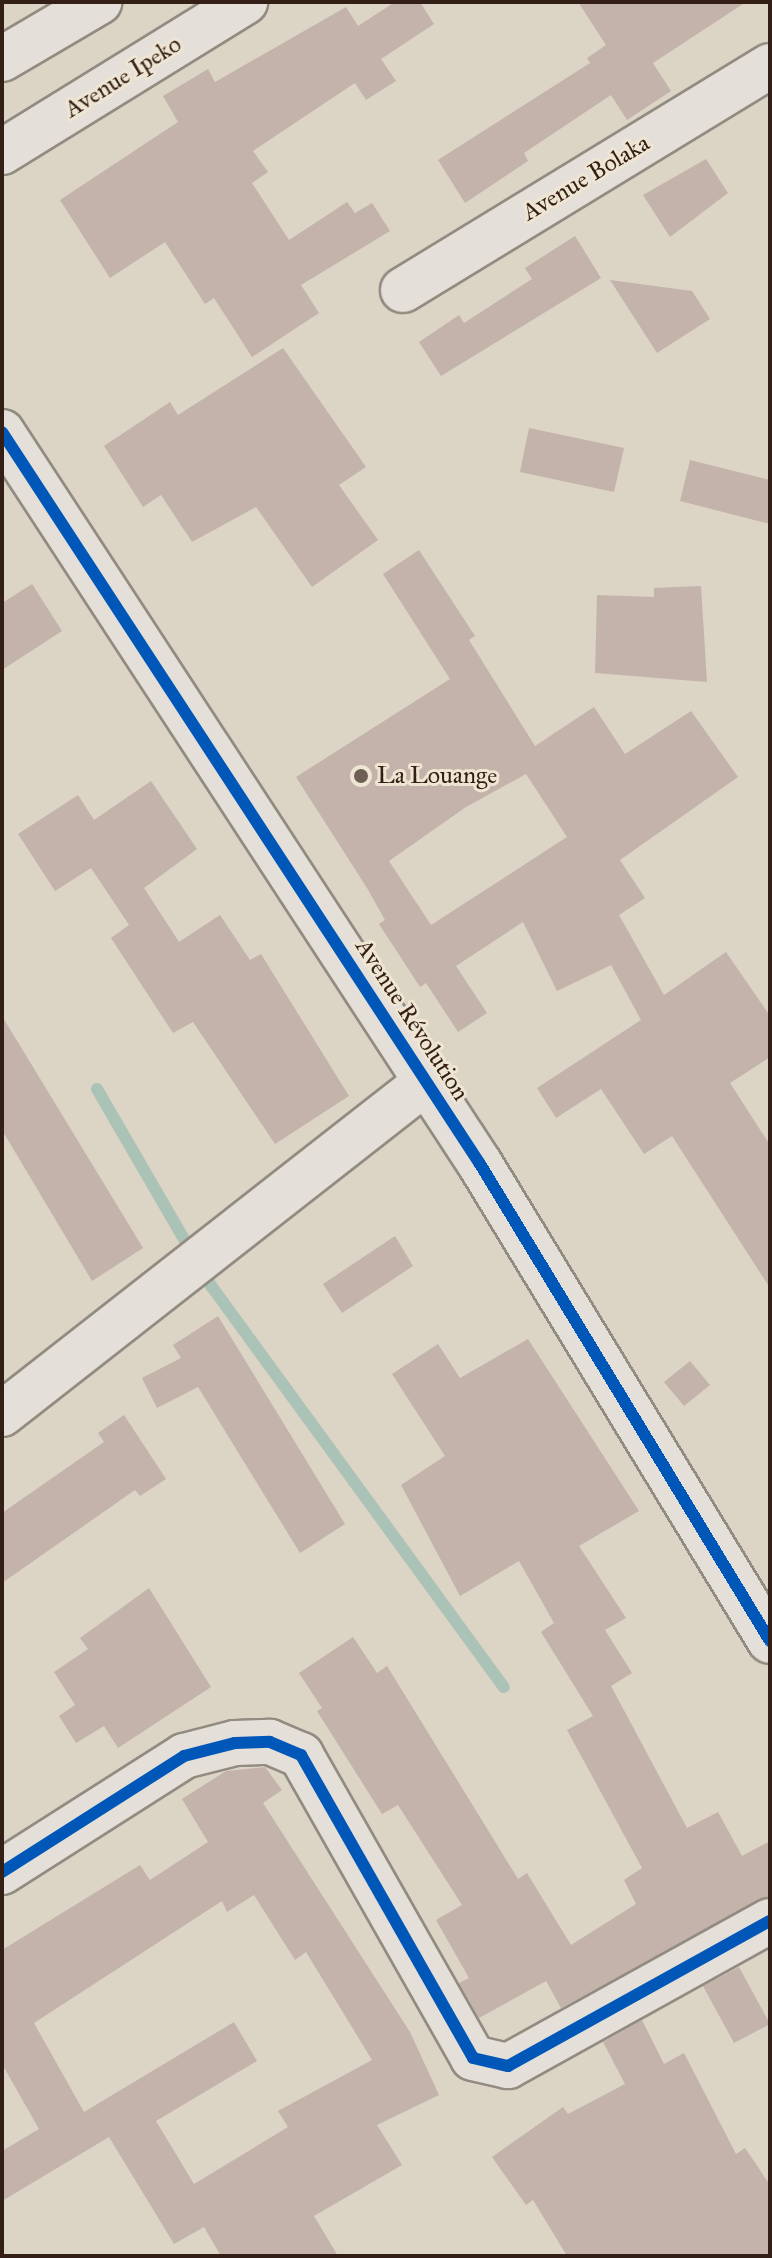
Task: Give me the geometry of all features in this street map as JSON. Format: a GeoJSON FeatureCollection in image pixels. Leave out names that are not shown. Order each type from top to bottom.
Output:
{"type":"FeatureCollection","features":[{"type":"Feature","properties":{"kind":"street"},"geometry":{"type":"LineString","coordinates":[[2,59],[99,2]]}},
{"type":"Feature","properties":{"kind":"street","name":"Avenue Ipeko"},"geometry":{"type":"LineString","coordinates":[[2,152],[245,2]]}},
{"type":"Feature","properties":{"kind":"street","name":"Avenue Bolaka"},"geometry":{"type":"LineString","coordinates":[[403,290],[770,66]]}},
{"type":"Feature","properties":{"kind":"street","name":"Avenue Révolution"},"geometry":{"type":"LineString","coordinates":[[2,432],[426,1082],[770,1641]]}},
{"type":"Feature","properties":{"kind":"street"},"geometry":{"type":"LineString","coordinates":[[4,1407],[194,1265],[426,1082]]}},
{"type":"Feature","properties":{"kind":"street"},"geometry":{"type":"LineString","coordinates":[[2,1872],[184,1756],[235,1743],[270,1742],[301,1755],[473,2058],[508,2066],[770,1921]]}},
{"type":"Feature","properties":{"kind":"building"},"geometry":{"type":"Polygon","coordinates":[[[395,2],[420,2],[434,24],[381,59],[396,81],[366,100],[355,83],[253,151],[268,172],[252,183],[289,240],[347,202],[355,213],[372,203],[390,231],[301,285],[319,313],[252,357],[214,298],[205,304],[165,242],[110,278],[60,200],[178,122],[163,96],[208,69],[215,82],[346,7],[358,26],[395,2]]]}},
{"type":"Feature","properties":{"kind":"building"},"geometry":{"type":"Polygon","coordinates":[[[578,2],[746,2],[653,63],[671,91],[627,120],[611,95],[524,153],[528,161],[465,203],[438,160],[590,63],[587,58],[606,45],[578,2]]]}},
{"type":"Feature","properties":{"kind":"building"},"geometry":{"type":"Polygon","coordinates":[[[706,159],[728,193],[670,237],[643,195],[706,159]]]}},
{"type":"Feature","properties":{"kind":"building"},"geometry":{"type":"Polygon","coordinates":[[[575,236],[601,278],[441,376],[419,342],[459,315],[464,323],[532,279],[525,268],[575,236]]]}},
{"type":"Feature","properties":{"kind":"building"},"geometry":{"type":"Polygon","coordinates":[[[610,280],[692,291],[710,319],[657,353],[610,280]]]}},
{"type":"Feature","properties":{"kind":"building"},"geometry":{"type":"Polygon","coordinates":[[[283,348],[366,467],[339,485],[378,540],[312,587],[256,507],[192,542],[161,495],[143,507],[104,446],[170,402],[178,415],[283,348]]]}},
{"type":"Feature","properties":{"kind":"building"},"geometry":{"type":"Polygon","coordinates":[[[529,428],[624,448],[614,492],[520,472],[529,428]]]}},
{"type":"Feature","properties":{"kind":"building"},"geometry":{"type":"Polygon","coordinates":[[[690,460],[770,480],[770,524],[680,501],[690,460]]]}},
{"type":"Feature","properties":{"kind":"building"},"geometry":{"type":"Polygon","coordinates":[[[419,550],[475,636],[469,640],[535,746],[594,707],[625,754],[691,711],[738,777],[620,860],[645,898],[619,915],[664,995],[726,952],[770,1016],[770,1057],[730,1083],[770,1145],[770,1288],[672,1136],[644,1154],[601,1089],[556,1118],[537,1088],[641,1020],[611,965],[557,991],[523,922],[456,966],[487,1013],[458,1032],[426,983],[420,987],[379,924],[385,920],[367,888],[296,777],[450,679],[383,574],[419,550]],[[526,774],[466,807],[389,861],[431,925],[567,837],[526,774]]]}},
{"type":"Feature","properties":{"kind":"building"},"geometry":{"type":"Polygon","coordinates":[[[32,584],[62,631],[2,670],[2,603],[32,584]]]}},
{"type":"Feature","properties":{"kind":"building"},"geometry":{"type":"Polygon","coordinates":[[[701,586],[707,682],[595,673],[597,595],[654,597],[654,588],[701,586]]]}},
{"type":"Feature","properties":{"kind":"building"},"geometry":{"type":"Polygon","coordinates":[[[151,781],[197,849],[144,888],[179,942],[220,915],[250,960],[261,954],[349,1096],[275,1144],[193,1022],[173,1033],[111,938],[129,925],[91,868],[55,891],[18,834],[78,795],[94,820],[151,781]]]}},
{"type":"Feature","properties":{"kind":"building"},"geometry":{"type":"Polygon","coordinates":[[[2,1016],[143,1248],[92,1281],[2,1130],[2,1016]]]}},
{"type":"Feature","properties":{"kind":"building"},"geometry":{"type":"Polygon","coordinates":[[[395,1236],[413,1266],[342,1313],[323,1284],[395,1236]]]}},
{"type":"Feature","properties":{"kind":"building"},"geometry":{"type":"Polygon","coordinates":[[[218,1316],[345,1524],[300,1553],[198,1387],[157,1408],[142,1378],[181,1358],[173,1345],[218,1316]]]}},
{"type":"Feature","properties":{"kind":"building"},"geometry":{"type":"Polygon","coordinates":[[[528,1339],[639,1511],[579,1546],[626,1618],[605,1630],[632,1673],[611,1686],[687,1828],[718,1812],[742,1856],[770,1841],[770,1896],[561,2008],[546,1981],[479,2018],[459,1983],[469,1978],[436,1920],[462,1905],[398,1805],[382,1814],[317,1711],[322,1708],[299,1673],[353,1637],[377,1673],[387,1666],[518,1879],[527,1873],[571,1945],[636,1904],[624,1880],[642,1868],[567,1730],[593,1716],[541,1632],[554,1623],[519,1561],[460,1596],[401,1485],[445,1456],[392,1374],[438,1344],[460,1378],[528,1339]]]}},
{"type":"Feature","properties":{"kind":"building"},"geometry":{"type":"Polygon","coordinates":[[[690,1361],[710,1385],[684,1406],[664,1382],[690,1361]]]}},
{"type":"Feature","properties":{"kind":"building"},"geometry":{"type":"Polygon","coordinates":[[[124,1415],[166,1479],[140,1496],[135,1490],[2,1583],[2,1513],[104,1442],[98,1433],[124,1415]]]}},
{"type":"Feature","properties":{"kind":"building"},"geometry":{"type":"Polygon","coordinates":[[[149,1588],[211,1687],[118,1748],[104,1726],[76,1743],[59,1716],[75,1705],[54,1672],[88,1649],[80,1638],[149,1588]]]}},
{"type":"Feature","properties":{"kind":"building"},"geometry":{"type":"Polygon","coordinates":[[[265,1767],[282,1790],[263,1803],[410,2032],[439,2095],[377,2125],[402,2165],[314,2216],[338,2256],[221,2256],[204,2227],[174,2244],[109,2137],[2,2201],[2,2151],[39,2129],[2,2064],[2,1950],[140,1865],[150,1880],[208,1842],[182,1799],[226,1771],[265,1767]],[[254,1895],[227,1912],[222,1901],[34,2023],[84,2112],[234,2022],[257,2061],[156,2121],[194,2184],[288,2127],[278,2111],[372,2060],[306,1952],[295,1960],[254,1895]]]}},
{"type":"Feature","properties":{"kind":"building"},"geometry":{"type":"Polygon","coordinates":[[[739,1967],[770,2024],[734,2043],[703,1986],[739,1967]]]}},
{"type":"Feature","properties":{"kind":"building"},"geometry":{"type":"Polygon","coordinates":[[[642,2020],[664,2064],[684,2053],[736,2154],[745,2148],[770,2185],[770,2256],[567,2256],[533,2200],[526,2205],[492,2157],[563,2107],[568,2114],[625,2084],[603,2042],[642,2020]]]}},
{"type":"Feature","properties":{"kind":"waterway"},"geometry":{"type":"LineString","coordinates":[[97,1089],[212,1287],[504,1687]]}},
{"type":"Feature","properties":{"kind":"cycle path"},"geometry":{"type":"LineString","coordinates":[[2,432],[480,1164],[770,1641]]}},
{"type":"Feature","properties":{"kind":"cycle path"},"geometry":{"type":"LineString","coordinates":[[2,1872],[184,1756],[235,1743],[270,1742],[301,1755],[473,2058],[508,2066],[770,1921]]}},
{"type":"Feature","properties":{"kind":"place","name":"La Louange"},"geometry":{"type":"Point","coordinates":[361,776]}}]}
